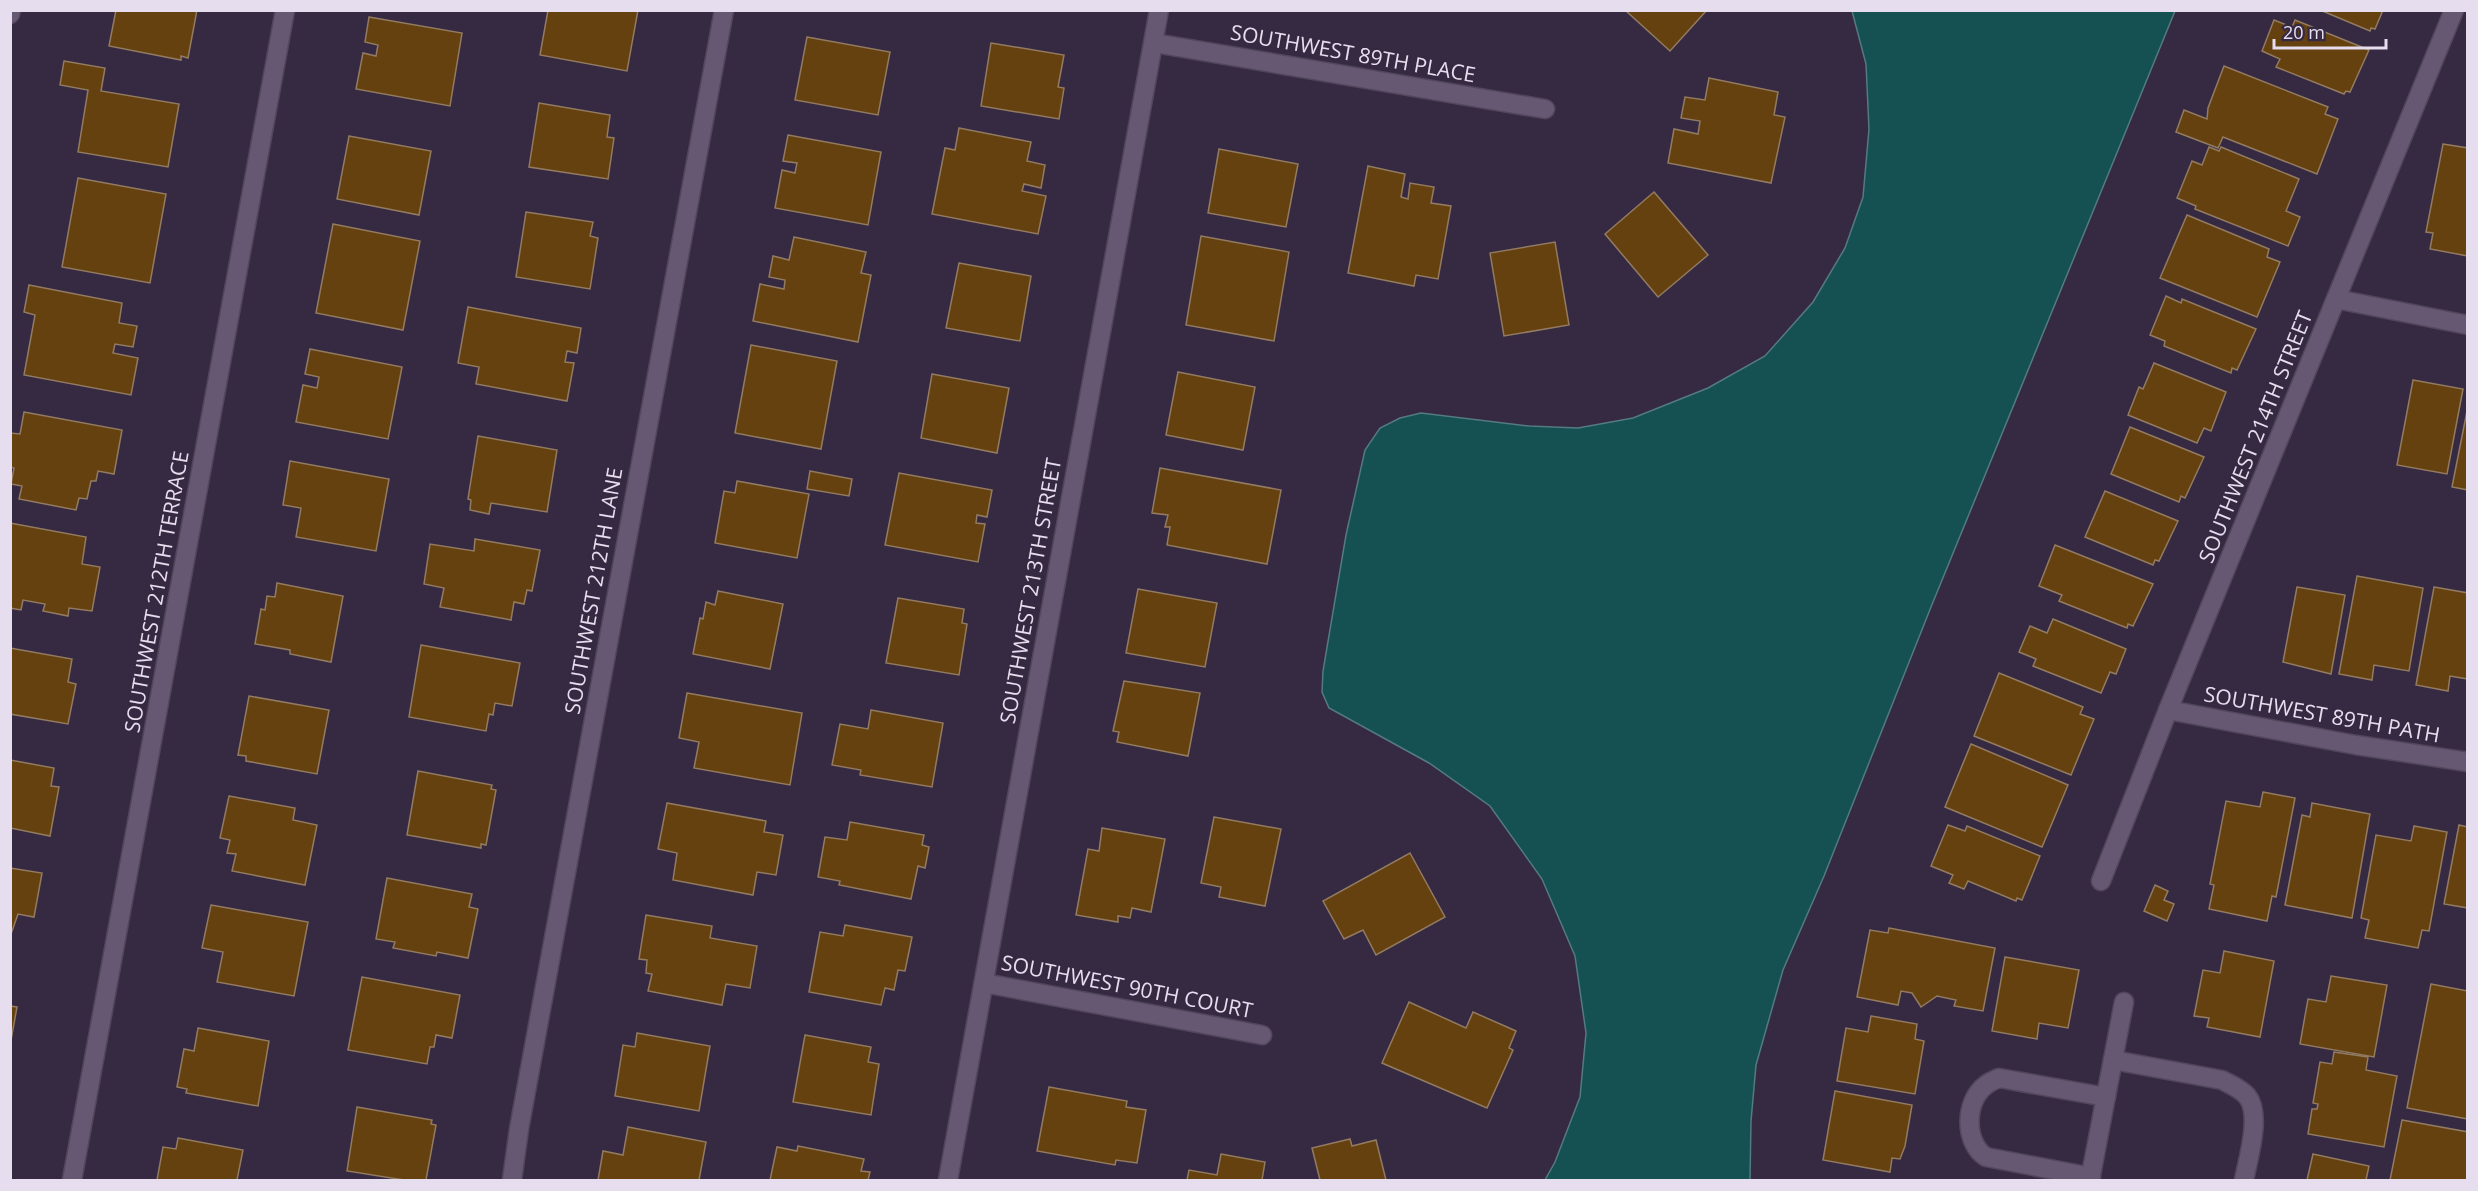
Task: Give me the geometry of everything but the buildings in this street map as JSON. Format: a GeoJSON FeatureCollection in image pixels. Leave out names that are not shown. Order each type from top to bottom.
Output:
{"type":"FeatureCollection","features":[{"type":"Feature","properties":{"kind":"street","name":"SOUTHWEST 212TH TERRACE"},"geometry":{"type":"LineString","coordinates":[[72,1180],[285,10]]}},
{"type":"Feature","properties":{"kind":"street","name":"SOUTHWEST 212TH LANE"},"geometry":{"type":"LineString","coordinates":[[512,1180],[530,1070],[724,10]]}},
{"type":"Feature","properties":{"kind":"street","name":"SOUTHWEST 213TH STREET"},"geometry":{"type":"LineString","coordinates":[[948,1180],[1159,10]]}},
{"type":"Feature","properties":{"kind":"street","name":"SOUTHWEST 214TH STREET"},"geometry":{"type":"LineString","coordinates":[[2101,881],[2168,710],[2454,10]]}},
{"type":"Feature","properties":{"kind":"street","name":"SOUTHWEST 89TH PLACE"},"geometry":{"type":"LineString","coordinates":[[1154,43],[1545,109]]}},
{"type":"Feature","properties":{"kind":"street"},"geometry":{"type":"LineString","coordinates":[[2336,299],[2468,325]]}},
{"type":"Feature","properties":{"kind":"street","name":"SOUTHWEST 89TH PATH"},"geometry":{"type":"LineString","coordinates":[[2168,710],[2356,746],[2468,762]]}},
{"type":"Feature","properties":{"kind":"street","name":"SOUTHWEST 90TH COURT"},"geometry":{"type":"LineString","coordinates":[[984,983],[1262,1035]]}},
{"type":"Feature","properties":{"kind":"street"},"geometry":{"type":"LineString","coordinates":[[2106,1097],[1999,1078],[1985,1085],[1974,1098],[1970,1117],[1971,1136],[1976,1151],[1986,1157],[2090,1179],[2106,1097],[2124,1002]]}},
{"type":"Feature","properties":{"kind":"street"},"geometry":{"type":"LineString","coordinates":[[2113,1060],[2222,1080],[2248,1097],[2254,1114],[2244,1180]]}},
{"type":"Feature","properties":{"kind":"shaded area"},"geometry":{"type":"Polygon","coordinates":[[[1852,11],[2175,11],[1931,607],[1824,876],[1783,970],[1756,1065],[1751,1121],[1750,1180],[1545,1180],[1555,1162],[1580,1097],[1586,1033],[1575,956],[1542,879],[1490,806],[1429,763],[1329,708],[1322,692],[1323,671],[1346,535],[1365,450],[1380,428],[1400,418],[1421,413],[1529,426],[1578,428],[1633,418],[1708,388],[1765,356],[1813,302],[1845,248],[1863,197],[1869,129],[1866,64],[1852,11]]]}}]}
